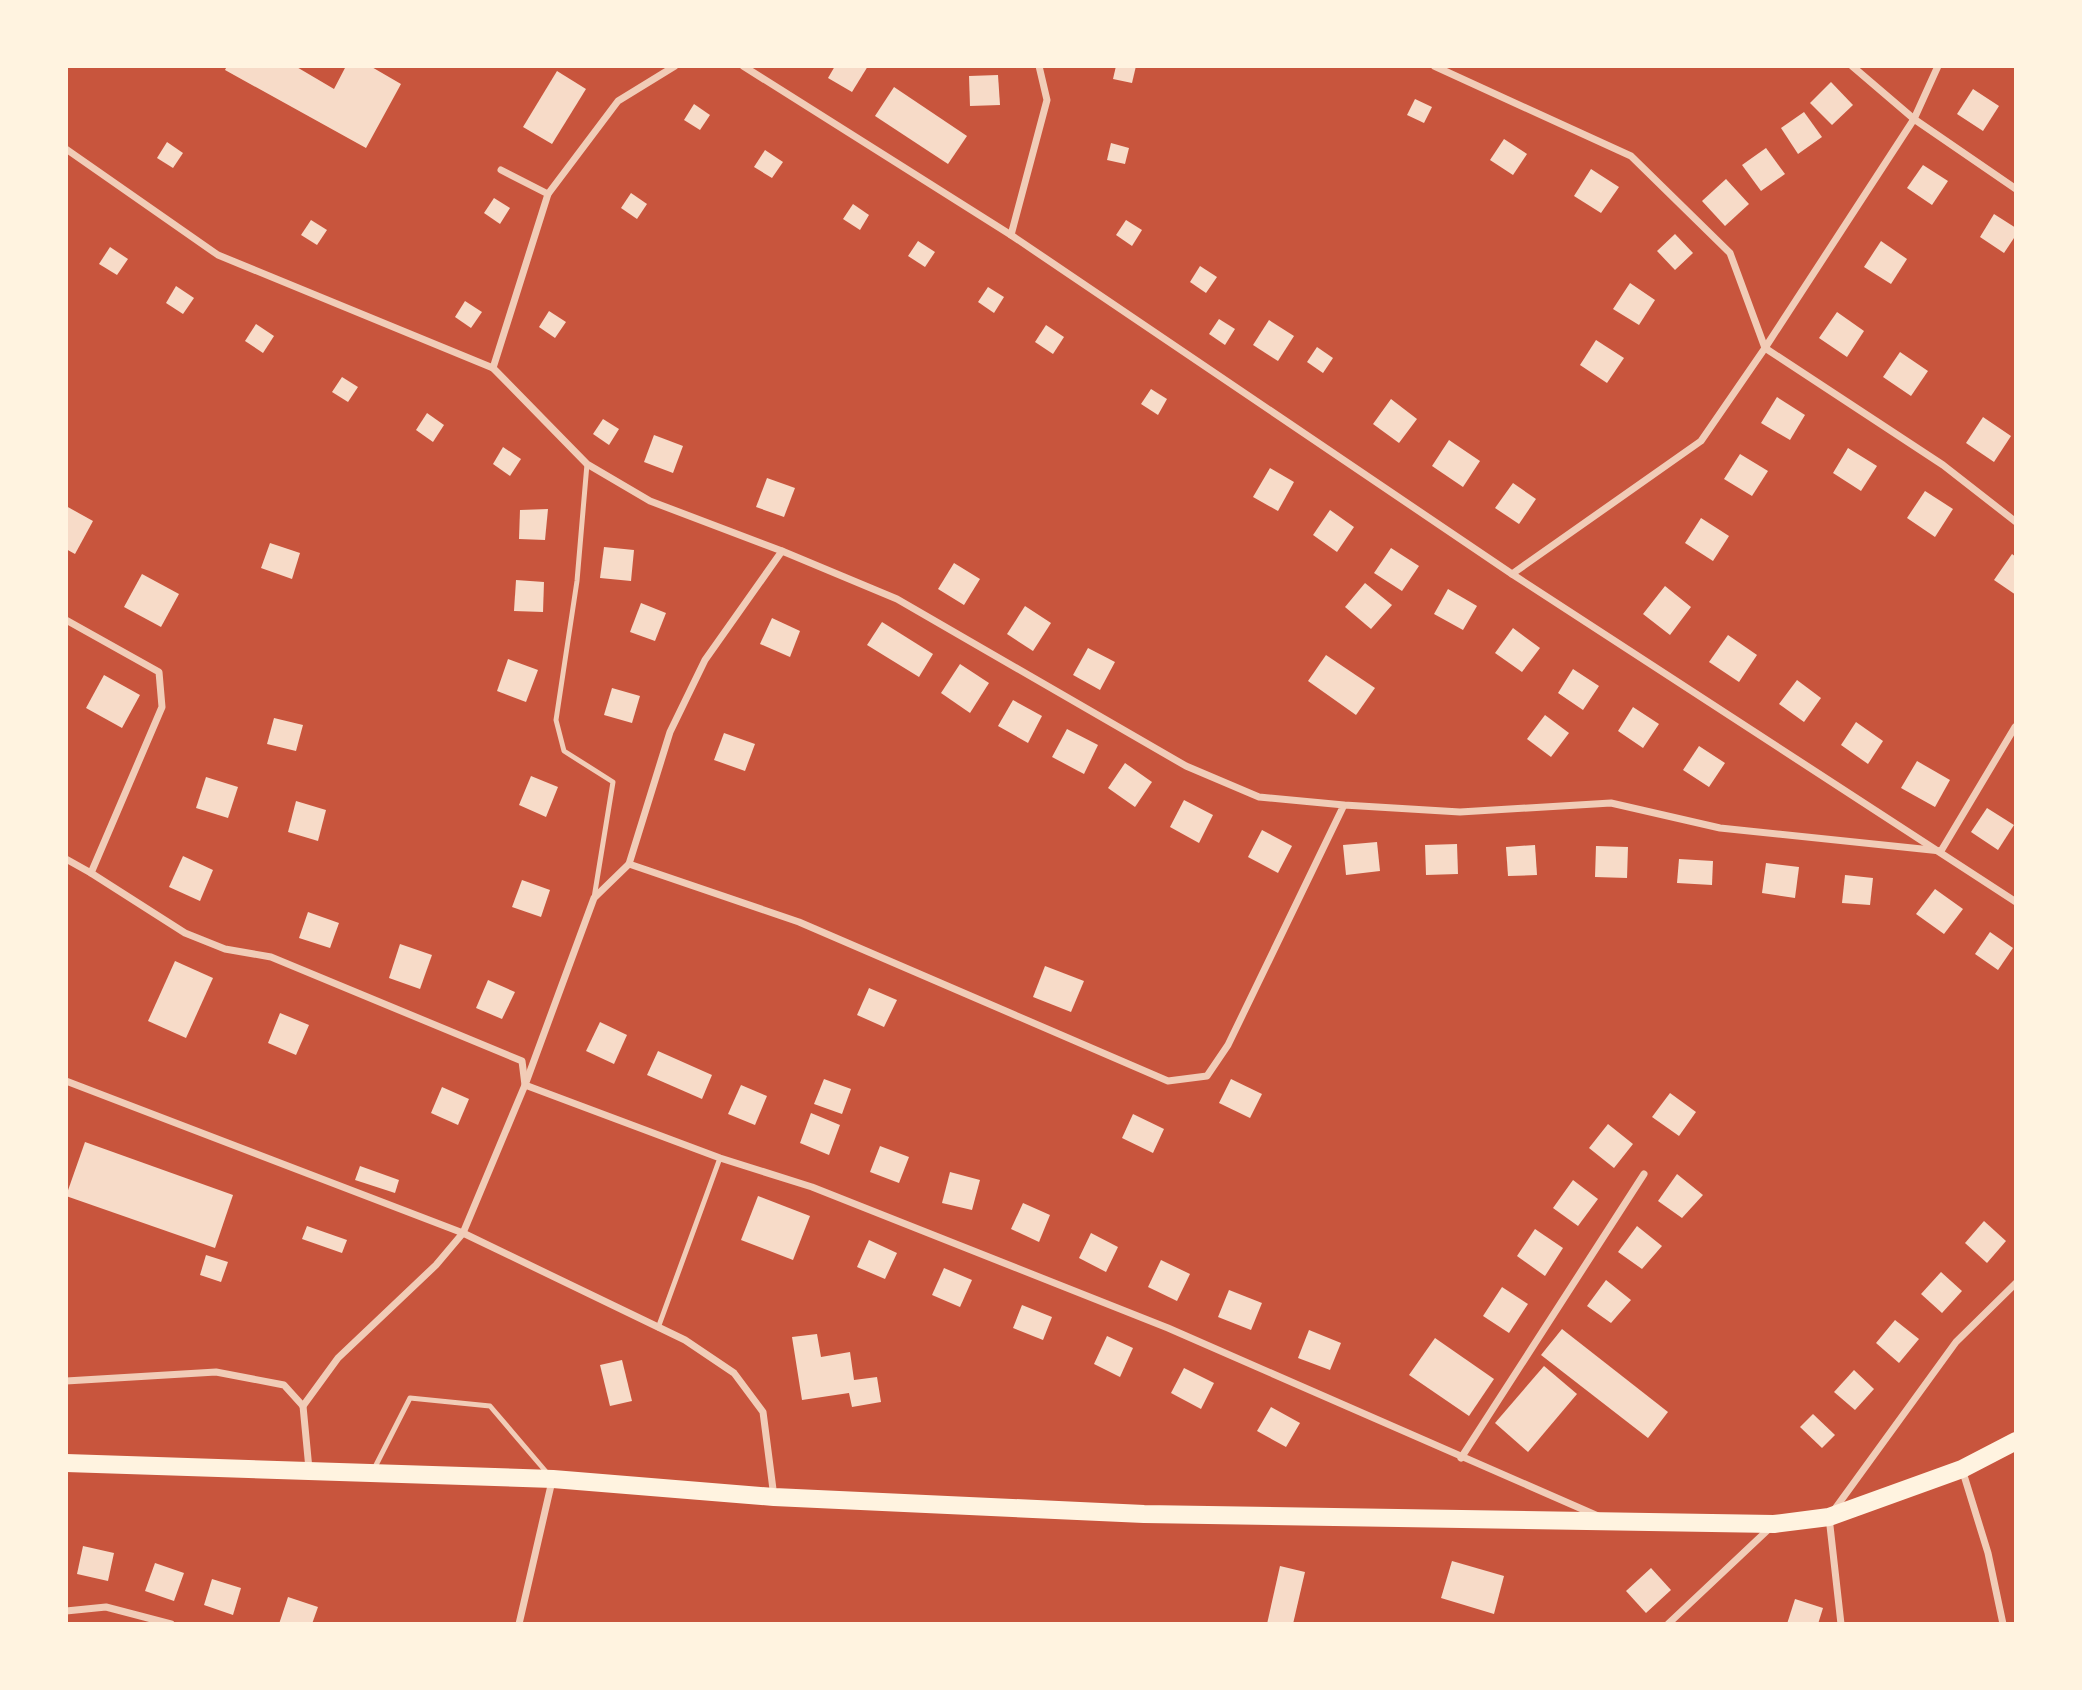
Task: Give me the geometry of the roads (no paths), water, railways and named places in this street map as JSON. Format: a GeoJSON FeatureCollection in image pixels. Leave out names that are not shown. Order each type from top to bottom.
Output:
{"type":"FeatureCollection","features":[{"type":"Feature","properties":{"kind":"main road"},"geometry":{"type":"LineString","coordinates":[[66,1463],[553,1479],[774,1497],[1144,1514],[1774,1524],[1829,1517],[1962,1469],[2015,1441]]}},
{"type":"Feature","properties":{"kind":"street"},"geometry":{"type":"LineString","coordinates":[[494,368],[548,194],[618,102],[676,66]]}},
{"type":"Feature","properties":{"kind":"street"},"geometry":{"type":"LineString","coordinates":[[743,66],[1011,235],[1512,574],[1941,851],[2015,902]]}},
{"type":"Feature","properties":{"kind":"street"},"geometry":{"type":"LineString","coordinates":[[1011,235],[1047,100],[1039,66]]}},
{"type":"Feature","properties":{"kind":"street"},"geometry":{"type":"LineString","coordinates":[[1434,66],[1631,156],[1730,253],[1765,348],[1943,465],[2015,522]]}},
{"type":"Feature","properties":{"kind":"street"},"geometry":{"type":"LineString","coordinates":[[1852,66],[1914,119],[2015,189]]}},
{"type":"Feature","properties":{"kind":"street"},"geometry":{"type":"LineString","coordinates":[[1512,574],[1701,441],[1914,119],[1938,66]]}},
{"type":"Feature","properties":{"kind":"street"},"geometry":{"type":"LineString","coordinates":[[66,149],[218,255],[494,368],[587,464],[650,501],[782,551],[897,599],[1186,766],[1259,797],[1460,812],[1611,803],[1720,828],[1941,851]]}},
{"type":"Feature","properties":{"kind":"street"},"geometry":{"type":"LineString","coordinates":[[501,170],[548,194]]}},
{"type":"Feature","properties":{"kind":"street"},"geometry":{"type":"LineString","coordinates":[[303,1406],[338,1358],[436,1265],[463,1233],[525,1086],[594,898],[629,864],[670,732],[705,660],[782,551]]}},
{"type":"Feature","properties":{"kind":"street"},"geometry":{"type":"LineString","coordinates":[[66,620],[159,672],[162,707],[91,873]]}},
{"type":"Feature","properties":{"kind":"street"},"geometry":{"type":"LineString","coordinates":[[1941,851],[2015,727]]}},
{"type":"Feature","properties":{"kind":"street"},"geometry":{"type":"LineString","coordinates":[[629,864],[799,922],[1168,1081],[1207,1076],[1228,1045],[1344,805]]}},
{"type":"Feature","properties":{"kind":"street"},"geometry":{"type":"LineString","coordinates":[[66,859],[185,933],[225,950],[271,957],[522,1061],[525,1086]]}},
{"type":"Feature","properties":{"kind":"street"},"geometry":{"type":"LineString","coordinates":[[66,1081],[463,1233],[685,1340],[734,1373],[763,1412],[774,1497]]}},
{"type":"Feature","properties":{"kind":"street"},"geometry":{"type":"LineString","coordinates":[[525,1086],[720,1158],[812,1187],[1168,1328],[1608,1520]]}},
{"type":"Feature","properties":{"kind":"street"},"geometry":{"type":"LineString","coordinates":[[1461,1458],[1644,1174]]}},
{"type":"Feature","properties":{"kind":"street"},"geometry":{"type":"LineString","coordinates":[[1841,1623],[1829,1517],[1956,1342],[2015,1283]]}},
{"type":"Feature","properties":{"kind":"street"},"geometry":{"type":"LineString","coordinates":[[66,1381],[216,1372],[284,1385],[303,1406],[309,1471]]}},
{"type":"Feature","properties":{"kind":"street"},"geometry":{"type":"LineString","coordinates":[[1962,1469],[1987,1553],[2003,1623]]}},
{"type":"Feature","properties":{"kind":"street"},"geometry":{"type":"LineString","coordinates":[[519,1623],[553,1479]]}},
{"type":"Feature","properties":{"kind":"street"},"geometry":{"type":"LineString","coordinates":[[1668,1623],[1774,1524]]}},
{"type":"Feature","properties":{"kind":"street"},"geometry":{"type":"LineString","coordinates":[[66,1611],[106,1606],[171,1623]]}},
{"type":"Feature","properties":{"kind":"lane"},"geometry":{"type":"LineString","coordinates":[[587,464],[577,581],[556,720],[564,751],[613,782],[594,898]]}},
{"type":"Feature","properties":{"kind":"lane"},"geometry":{"type":"LineString","coordinates":[[658,1328],[720,1158]]}},
{"type":"Feature","properties":{"kind":"lane"},"geometry":{"type":"LineString","coordinates":[[372,1474],[411,1398],[490,1406],[553,1479]]}}]}
